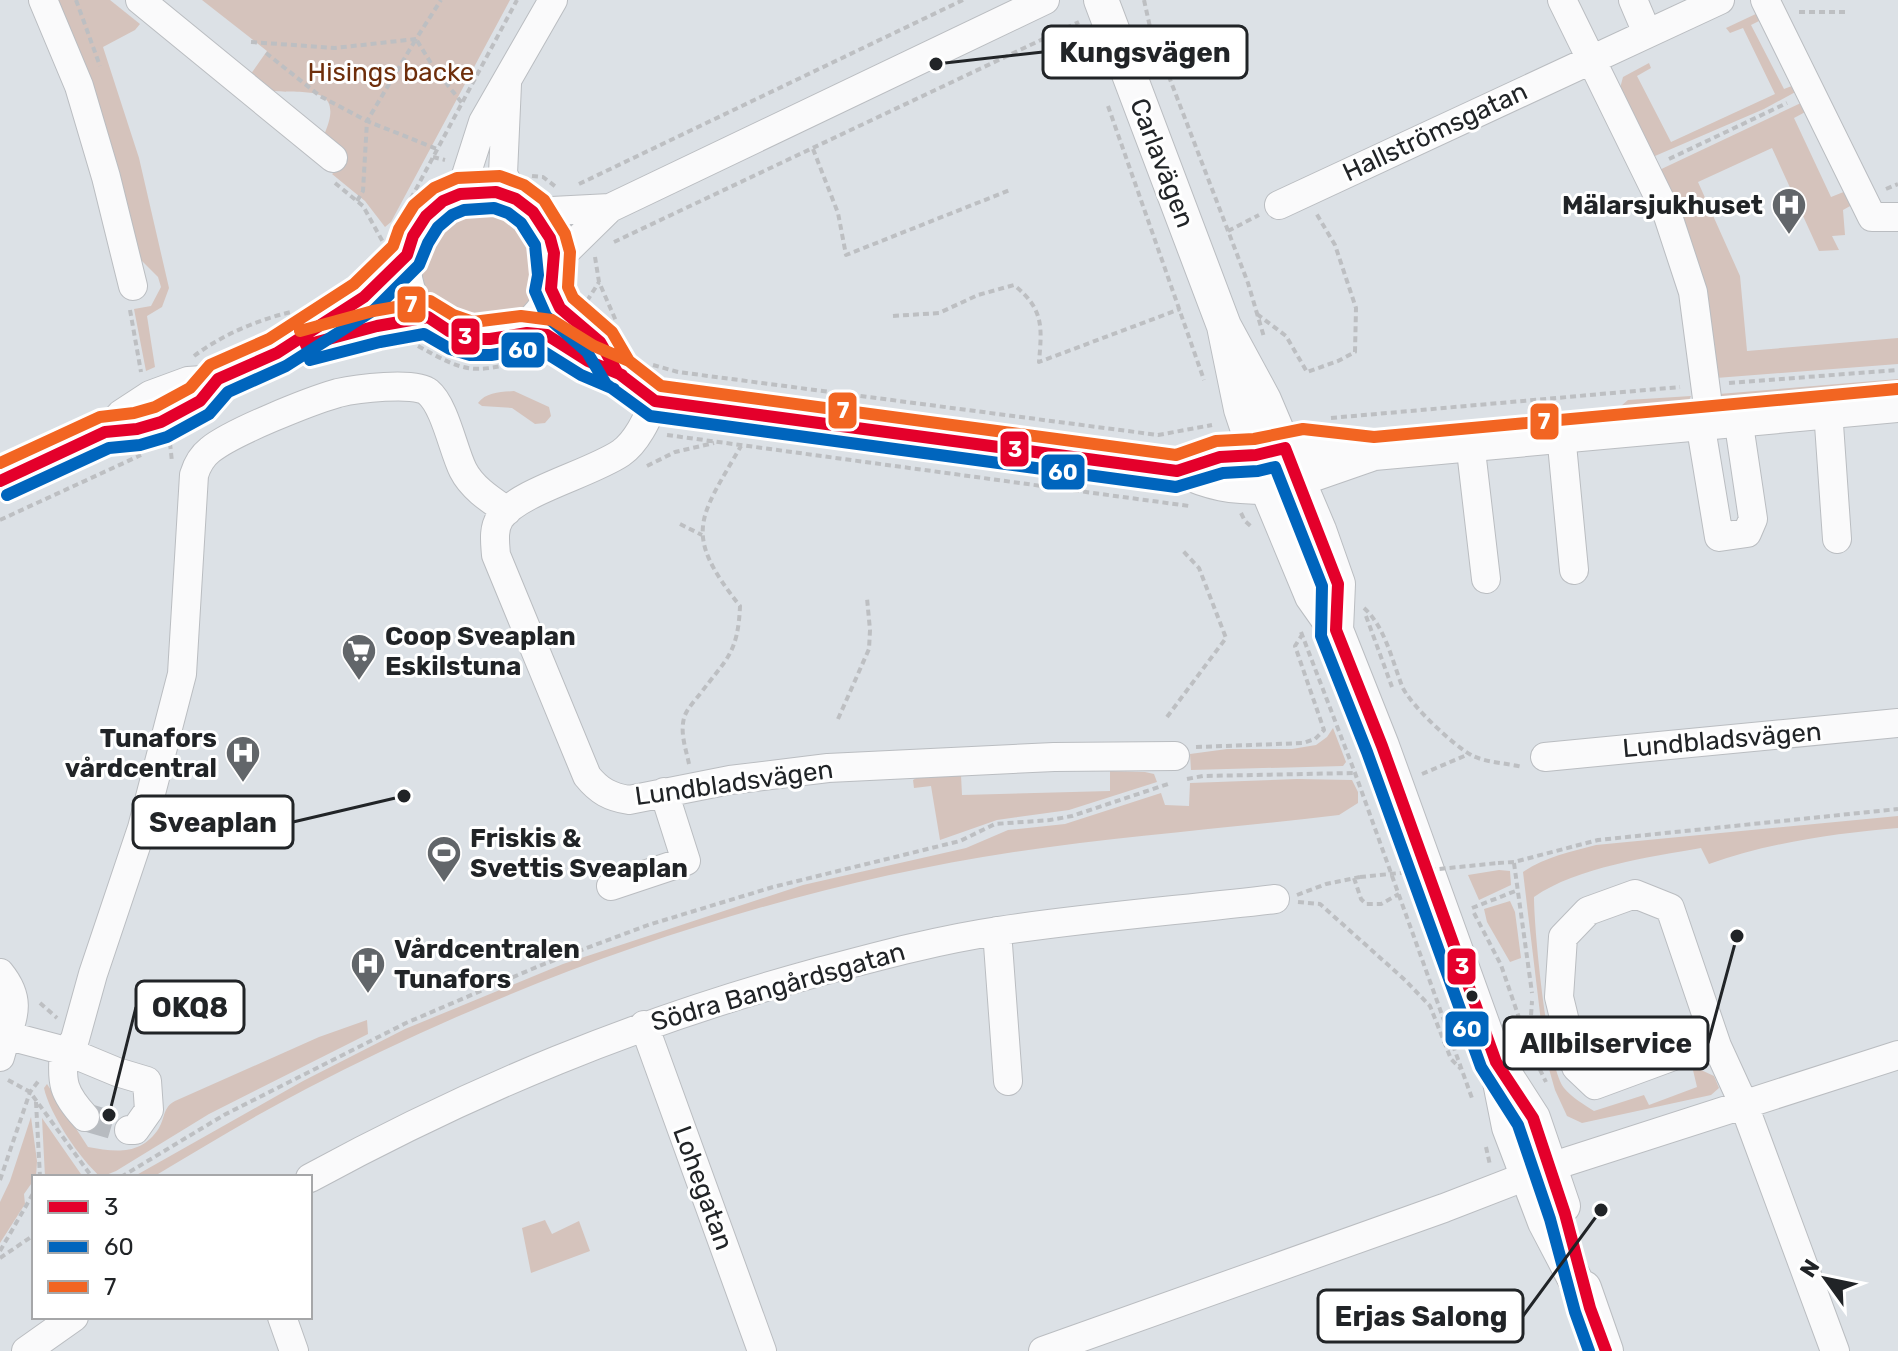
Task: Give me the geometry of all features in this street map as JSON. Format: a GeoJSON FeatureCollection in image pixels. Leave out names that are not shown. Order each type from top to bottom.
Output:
{"type":"FeatureCollection","features":[{"type":"Feature","properties":{"kind":"main road","name":"Carlavägen"},"geometry":{"type":"LineString","coordinates":[[1089,11],[1224,326],[1264,400],[1271,452],[1283,485],[1312,596],[1336,630],[1417,842],[1496,1062],[1509,1127],[1538,1171],[1545,1222],[1590,1308],[1606,1351]]}},
{"type":"Feature","properties":{"kind":"main road"},"geometry":{"type":"LineString","coordinates":[[1283,485],[1374,453],[1898,405]]}},
{"type":"Feature","properties":{"kind":"main road"},"geometry":{"type":"LineString","coordinates":[[1271,452],[1311,445],[1374,453]]}},
{"type":"Feature","properties":{"kind":"street"},"geometry":{"type":"LineString","coordinates":[[43,0],[79,86],[133,286]]}},
{"type":"Feature","properties":{"kind":"street"},"geometry":{"type":"LineString","coordinates":[[140,0],[333,158]]}},
{"type":"Feature","properties":{"kind":"street"},"geometry":{"type":"LineString","coordinates":[[460,194],[483,122],[553,0]]}},
{"type":"Feature","properties":{"kind":"street"},"geometry":{"type":"LineString","coordinates":[[509,334],[537,313],[553,276],[610,208],[1045,0]]}},
{"type":"Feature","properties":{"kind":"street"},"geometry":{"type":"LineString","coordinates":[[1562,0],[1672,228],[1693,292],[1705,385],[1716,420]]}},
{"type":"Feature","properties":{"kind":"street"},"geometry":{"type":"LineString","coordinates":[[1633,0],[1647,33]]}},
{"type":"Feature","properties":{"kind":"street","name":"Hallströmsgatan"},"geometry":{"type":"LineString","coordinates":[[1279,205],[1720,0]]}},
{"type":"Feature","properties":{"kind":"street"},"geometry":{"type":"LineString","coordinates":[[1767,5],[1872,217],[1898,217]]}},
{"type":"Feature","properties":{"kind":"street"},"geometry":{"type":"LineString","coordinates":[[508,80],[503,174],[526,196],[550,238],[553,276],[560,308],[630,366],[655,401],[1177,471],[1204,484],[1233,490],[1283,485]]}},
{"type":"Feature","properties":{"kind":"street"},"geometry":{"type":"LineString","coordinates":[[277,353],[364,297],[393,249],[413,236],[426,216],[443,201],[460,194],[496,192],[610,208]]}},
{"type":"Feature","properties":{"kind":"street"},"geometry":{"type":"LineString","coordinates":[[393,249],[408,276],[412,292],[428,317],[457,335],[474,339],[541,333],[562,342],[590,362],[630,366]]}},
{"type":"Feature","properties":{"kind":"street"},"geometry":{"type":"LineString","coordinates":[[105,432],[121,414],[150,395],[188,381],[218,379],[277,353],[377,326],[428,317]]}},
{"type":"Feature","properties":{"kind":"street"},"geometry":{"type":"LineString","coordinates":[[0,481],[105,432],[137,429],[161,422],[200,401],[218,379]]}},
{"type":"Feature","properties":{"kind":"street"},"geometry":{"type":"LineString","coordinates":[[0,973],[15,995],[13,1018],[2,1037],[62,1050],[70,1047],[142,828],[166,742],[182,674],[194,475],[202,458],[212,449],[232,437],[325,397],[354,390],[412,387],[426,390],[437,403],[464,471],[473,485],[507,511],[514,504],[624,451],[641,430],[655,401]]}},
{"type":"Feature","properties":{"kind":"street"},"geometry":{"type":"LineString","coordinates":[[1828,410],[1837,539]]}},
{"type":"Feature","properties":{"kind":"street"},"geometry":{"type":"LineString","coordinates":[[1561,434],[1574,570]]}},
{"type":"Feature","properties":{"kind":"street"},"geometry":{"type":"LineString","coordinates":[[1470,442],[1486,579]]}},
{"type":"Feature","properties":{"kind":"street"},"geometry":{"type":"LineString","coordinates":[[1177,471],[1220,457],[1271,452]]}},
{"type":"Feature","properties":{"kind":"street","name":"Lundbladsvägen"},"geometry":{"type":"LineString","coordinates":[[507,511],[499,520],[495,536],[496,555],[587,776],[598,789],[614,798],[629,800],[828,768],[1054,757],[1177,773]]}},
{"type":"Feature","properties":{"kind":"street","name":"Lundbladsvägen"},"geometry":{"type":"LineString","coordinates":[[1545,757],[1898,723]]}},
{"type":"Feature","properties":{"kind":"street"},"geometry":{"type":"LineString","coordinates":[[611,886],[686,861],[664,792]]}},
{"type":"Feature","properties":{"kind":"street"},"geometry":{"type":"LineString","coordinates":[[1717,1046],[1679,1054],[1595,1085],[1576,1067],[1559,997],[1563,937],[1588,911],[1635,894],[1670,908],[1717,1046],[1744,1105],[1835,1351]]}},
{"type":"Feature","properties":{"kind":"street","name":"Södra Bangårdsgatan"},"geometry":{"type":"LineString","coordinates":[[312,1177],[404,1127],[489,1087],[644,1025],[726,997],[860,961],[997,931],[1275,899]]}},
{"type":"Feature","properties":{"kind":"street"},"geometry":{"type":"LineString","coordinates":[[997,931],[1008,1081]]}},
{"type":"Feature","properties":{"kind":"street","name":"Lohegatan"},"geometry":{"type":"LineString","coordinates":[[644,1025],[762,1351]]}},
{"type":"Feature","properties":{"kind":"street"},"geometry":{"type":"LineString","coordinates":[[85,1117],[69,1099],[61,1078],[64,1050],[147,1081],[149,1110],[135,1130],[129,1130]]}},
{"type":"Feature","properties":{"kind":"street"},"geometry":{"type":"LineString","coordinates":[[1043,1351],[1444,1208],[1538,1171],[1898,1055]]}},
{"type":"Feature","properties":{"kind":"street"},"geometry":{"type":"LineString","coordinates":[[26,1351],[71,1319]]}},
{"type":"Feature","properties":{"kind":"street"},"geometry":{"type":"LineString","coordinates":[[283,1319],[294,1351]]}},
{"type":"Feature","properties":{"kind":"path"},"geometry":{"type":"LineString","coordinates":[[357,201],[363,191],[367,121],[441,0]]}},
{"type":"Feature","properties":{"kind":"path"},"geometry":{"type":"LineString","coordinates":[[393,249],[438,149],[517,0]]}},
{"type":"Feature","properties":{"kind":"path"},"geometry":{"type":"LineString","coordinates":[[572,188],[674,136],[963,0]]}},
{"type":"Feature","properties":{"kind":"path"},"geometry":{"type":"LineString","coordinates":[[1145,3],[1150,27],[1228,231],[1267,348]]}},
{"type":"Feature","properties":{"kind":"path"},"geometry":{"type":"LineString","coordinates":[[1767,5],[1819,13],[1845,12]]}},
{"type":"Feature","properties":{"kind":"path"},"geometry":{"type":"LineString","coordinates":[[1083,36],[1089,11]]}},
{"type":"Feature","properties":{"kind":"path"},"geometry":{"type":"LineString","coordinates":[[612,243],[813,149],[1089,11]]}},
{"type":"Feature","properties":{"kind":"path"},"geometry":{"type":"LineString","coordinates":[[251,42],[335,48],[416,39]]}},
{"type":"Feature","properties":{"kind":"path"},"geometry":{"type":"LineString","coordinates":[[416,39],[462,103]]}},
{"type":"Feature","properties":{"kind":"path"},"geometry":{"type":"LineString","coordinates":[[266,53],[320,96],[367,121],[438,149]]}},
{"type":"Feature","properties":{"kind":"path"},"geometry":{"type":"LineString","coordinates":[[1645,170],[1811,92]]}},
{"type":"Feature","properties":{"kind":"path"},"geometry":{"type":"LineString","coordinates":[[1106,100],[1205,384]]}},
{"type":"Feature","properties":{"kind":"path"},"geometry":{"type":"LineString","coordinates":[[813,149],[838,213],[846,255],[1010,190]]}},
{"type":"Feature","properties":{"kind":"path"},"geometry":{"type":"LineString","coordinates":[[333,158],[327,176],[363,206],[393,249]]}},
{"type":"Feature","properties":{"kind":"path"},"geometry":{"type":"LineString","coordinates":[[526,196],[537,175],[549,181],[559,194]]}},
{"type":"Feature","properties":{"kind":"path"},"geometry":{"type":"LineString","coordinates":[[1257,314],[1286,336],[1307,372],[1355,352],[1356,308],[1335,245],[1305,193]]}},
{"type":"Feature","properties":{"kind":"path"},"geometry":{"type":"LineString","coordinates":[[1228,231],[1279,205]]}},
{"type":"Feature","properties":{"kind":"path"},"geometry":{"type":"LineString","coordinates":[[593,251],[602,292],[621,333]]}},
{"type":"Feature","properties":{"kind":"path"},"geometry":{"type":"LineString","coordinates":[[893,316],[939,313],[978,295],[1014,285],[1027,295],[1042,327],[1039,362],[1180,309]]}},
{"type":"Feature","properties":{"kind":"path"},"geometry":{"type":"LineString","coordinates":[[133,286],[129,317],[142,380],[150,395]]}},
{"type":"Feature","properties":{"kind":"path"},"geometry":{"type":"LineString","coordinates":[[630,366],[1158,435],[1212,425]]}},
{"type":"Feature","properties":{"kind":"path"},"geometry":{"type":"LineString","coordinates":[[1323,418],[1898,370]]}},
{"type":"Feature","properties":{"kind":"path"},"geometry":{"type":"LineString","coordinates":[[161,422],[171,448],[172,462]]}},
{"type":"Feature","properties":{"kind":"path"},"geometry":{"type":"LineString","coordinates":[[646,466],[675,452],[716,442]]}},
{"type":"Feature","properties":{"kind":"path"},"geometry":{"type":"LineString","coordinates":[[689,764],[683,734],[685,714],[736,647],[740,606],[706,554],[700,528],[706,507],[741,446]]}},
{"type":"Feature","properties":{"kind":"path"},"geometry":{"type":"LineString","coordinates":[[680,524],[702,535]]}},
{"type":"Feature","properties":{"kind":"path"},"geometry":{"type":"LineString","coordinates":[[1167,717],[1226,638],[1199,568],[1183,551]]}},
{"type":"Feature","properties":{"kind":"path"},"geometry":{"type":"LineString","coordinates":[[838,719],[869,649],[867,598]]}},
{"type":"Feature","properties":{"kind":"path"},"geometry":{"type":"LineString","coordinates":[[1363,607],[1371,614],[1383,635],[1409,698],[1469,754],[1527,768],[1545,757]]}},
{"type":"Feature","properties":{"kind":"path"},"geometry":{"type":"LineString","coordinates":[[1297,621],[1476,1110]]}},
{"type":"Feature","properties":{"kind":"path"},"geometry":{"type":"LineString","coordinates":[[1177,773],[1182,748],[1303,743],[1315,739],[1324,730],[1295,646],[1302,635]]}},
{"type":"Feature","properties":{"kind":"path"},"geometry":{"type":"LineString","coordinates":[[1422,774],[1469,754]]}},
{"type":"Feature","properties":{"kind":"path"},"geometry":{"type":"LineString","coordinates":[[124,1175],[224,1115],[406,1023],[539,966],[648,925],[773,887],[948,844],[995,824],[1072,816],[1177,773],[1203,776],[1355,773]]}},
{"type":"Feature","properties":{"kind":"path"},"geometry":{"type":"LineString","coordinates":[[1275,899],[1357,878],[1514,862],[1598,840],[1898,809]]}},
{"type":"Feature","properties":{"kind":"path"},"geometry":{"type":"LineString","coordinates":[[1514,862],[1533,994],[1529,1047]]}},
{"type":"Feature","properties":{"kind":"path"},"geometry":{"type":"LineString","coordinates":[[1357,878],[1361,899],[1366,904],[1381,904],[1399,894]]}},
{"type":"Feature","properties":{"kind":"path"},"geometry":{"type":"LineString","coordinates":[[1472,908],[1518,890]]}},
{"type":"Feature","properties":{"kind":"path"},"geometry":{"type":"LineString","coordinates":[[1275,899],[1320,904],[1405,980],[1430,1006],[1451,1059],[1462,1071]]}},
{"type":"Feature","properties":{"kind":"path"},"geometry":{"type":"LineString","coordinates":[[1475,914],[1501,965],[1529,1047],[1547,1084]]}},
{"type":"Feature","properties":{"kind":"path"},"geometry":{"type":"LineString","coordinates":[[0,1180],[30,1092],[43,1076],[58,1025],[59,1006]]}},
{"type":"Feature","properties":{"kind":"path"},"geometry":{"type":"LineString","coordinates":[[0,1077],[30,1092],[91,1175]]}},
{"type":"Feature","properties":{"kind":"path"},"geometry":{"type":"LineString","coordinates":[[36,1100],[40,1175]]}},
{"type":"Feature","properties":{"kind":"path"},"geometry":{"type":"LineString","coordinates":[[1485,1155],[1490,1165]]}},
{"type":"Feature","properties":{"kind":"path"},"geometry":{"type":"LineString","coordinates":[[0,1251],[32,1195]]}},
{"type":"Feature","properties":{"kind":"path"},"geometry":{"type":"LineString","coordinates":[[0,1258],[32,1236]]}},
{"type":"Feature","properties":{"kind":"green space"},"geometry":{"type":"Polygon","coordinates":[[[53,0],[110,0],[140,24],[135,30],[103,47],[139,158],[169,288],[162,307],[147,316],[155,367],[146,371],[134,309],[151,306],[161,287],[158,277],[134,253],[53,0]]]}},
{"type":"Feature","properties":{"kind":"green space","name":"Hisings backe"},"geometry":{"type":"Polygon","coordinates":[[[202,0],[510,0],[391,222],[385,227],[365,201],[332,174],[336,171],[324,135],[330,116],[329,104],[313,93],[274,91],[255,84],[248,78],[267,51],[202,0]]]}},
{"type":"Feature","properties":{"kind":"green space"},"geometry":{"type":"Polygon","coordinates":[[[1760,12],[1765,18],[1751,25],[1784,89],[1797,84],[1799,90],[1764,109],[1648,159],[1619,92],[1623,77],[1649,63],[1651,68],[1637,76],[1671,142],[1775,94],[1743,28],[1730,33],[1726,28],[1760,12]]]}},
{"type":"Feature","properties":{"kind":"green space"},"geometry":{"type":"Polygon","coordinates":[[[1803,102],[1809,110],[1794,118],[1831,197],[1846,191],[1852,205],[1843,210],[1845,235],[1832,236],[1839,250],[1819,251],[1772,148],[1698,182],[1740,276],[1747,351],[1898,338],[1898,364],[1716,378],[1653,173],[1803,102]]]}},
{"type":"Feature","properties":{"kind":"green space"},"geometry":{"type":"Polygon","coordinates":[[[480,208],[503,213],[522,226],[535,245],[540,268],[535,291],[522,310],[503,323],[480,328],[457,323],[438,310],[425,291],[420,268],[425,245],[438,226],[457,213],[480,208]]]}},
{"type":"Feature","properties":{"kind":"green space"},"geometry":{"type":"Polygon","coordinates":[[[1898,379],[1898,390],[1728,404],[1719,394],[1898,379]]]}},
{"type":"Feature","properties":{"kind":"green space"},"geometry":{"type":"Polygon","coordinates":[[[514,391],[549,407],[551,416],[545,423],[535,424],[512,408],[478,403],[489,395],[514,391]]]}},
{"type":"Feature","properties":{"kind":"green space"},"geometry":{"type":"Polygon","coordinates":[[[1691,396],[1686,403],[1670,412],[1620,414],[1621,406],[1628,400],[1691,396]]]}},
{"type":"Feature","properties":{"kind":"green space"},"geometry":{"type":"Polygon","coordinates":[[[1333,728],[1346,762],[1343,766],[1191,770],[1190,754],[1316,745],[1333,728]]]}},
{"type":"Feature","properties":{"kind":"green space"},"geometry":{"type":"Polygon","coordinates":[[[1110,771],[1154,774],[1157,782],[1069,810],[997,820],[940,840],[931,786],[914,788],[913,780],[918,777],[961,775],[962,795],[1110,791],[1110,771]]]}},
{"type":"Feature","properties":{"kind":"green space"},"geometry":{"type":"Polygon","coordinates":[[[1352,780],[1358,792],[1358,803],[1339,815],[1055,846],[923,868],[832,888],[741,913],[561,974],[473,1010],[306,1089],[156,1175],[137,1175],[303,1081],[405,1029],[563,964],[803,885],[966,848],[1008,830],[1065,824],[1161,793],[1165,805],[1189,806],[1190,783],[1352,780]]]}},
{"type":"Feature","properties":{"kind":"green space"},"geometry":{"type":"Polygon","coordinates":[[[1898,816],[1898,828],[1802,840],[1709,864],[1701,848],[1637,860],[1571,878],[1534,897],[1547,1027],[1552,1054],[1564,1088],[1594,1111],[1644,1095],[1649,1105],[1697,1087],[1693,1070],[1714,1076],[1719,1088],[1711,1095],[1582,1123],[1567,1116],[1555,1090],[1545,1055],[1523,872],[1549,859],[1596,845],[1898,816]]]}},
{"type":"Feature","properties":{"kind":"green space"},"geometry":{"type":"Polygon","coordinates":[[[1510,871],[1511,885],[1479,900],[1468,875],[1510,871]]]}},
{"type":"Feature","properties":{"kind":"green space"},"geometry":{"type":"Polygon","coordinates":[[[1510,901],[1515,912],[1521,958],[1510,962],[1487,922],[1484,909],[1510,901]]]}},
{"type":"Feature","properties":{"kind":"green space"},"geometry":{"type":"Polygon","coordinates":[[[367,1020],[368,1034],[209,1114],[106,1175],[99,1175],[84,1160],[52,1110],[44,1088],[47,1084],[88,1147],[127,1150],[152,1137],[168,1106],[175,1101],[319,1037],[367,1020]]]}},
{"type":"Feature","properties":{"kind":"green space"},"geometry":{"type":"Polygon","coordinates":[[[31,1117],[36,1175],[32,1175],[32,1183],[24,1194],[25,1204],[0,1243],[0,1202],[31,1117]]]}},
{"type":"Feature","properties":{"kind":"green space"},"geometry":{"type":"Polygon","coordinates":[[[42,1118],[82,1175],[45,1175],[42,1118]]]}},
{"type":"Feature","properties":{"kind":"green space"},"geometry":{"type":"Polygon","coordinates":[[[545,1220],[552,1234],[579,1221],[590,1251],[531,1273],[522,1228],[545,1220]]]}},
{"type":"Feature","properties":{"kind":"tunnel"},"geometry":{"type":"LineString","coordinates":[[85,1117],[129,1130]]}},
{"type":"Feature","properties":{"kind":"transit line","name":"7"},"geometry":{"type":"LineString","coordinates":[[0,463],[100,417],[155,407],[190,388],[210,365],[269,339],[354,284],[393,246],[399,229],[414,205],[434,188],[457,178],[500,176],[524,185],[544,200],[565,234],[570,252],[568,287],[573,298],[612,332],[629,361],[661,386],[1176,455],[1216,441],[1254,439],[1303,429],[1374,437],[1897,389]]}},
{"type":"Feature","properties":{"kind":"transit line","name":"3"},"geometry":{"type":"LineString","coordinates":[[0,481],[105,432],[137,429],[161,422],[200,401],[218,379],[277,353],[364,297],[407,255],[413,236],[426,216],[443,201],[460,194],[496,192],[516,199],[533,212],[550,238],[554,253],[551,289],[560,308],[600,342],[617,372],[655,401],[1177,471],[1220,457],[1256,455],[1285,448],[1338,584],[1336,630],[1382,746],[1496,1062],[1533,1118],[1565,1214],[1590,1308],[1606,1351]]}},
{"type":"Feature","properties":{"kind":"transit line","name":"60"},"geometry":{"type":"LineString","coordinates":[[7,495],[109,448],[140,445],[167,437],[209,414],[228,392],[286,366],[374,310],[419,265],[438,227],[452,215],[464,210],[494,208],[508,213],[521,223],[535,245],[538,275],[535,291],[546,316],[587,352],[606,384],[650,416],[1176,487],[1223,473],[1275,467],[1322,586],[1321,636],[1367,752],[1481,1067],[1518,1125],[1589,1351]]}},
{"type":"Feature","properties":{"kind":"transit line","name":"7"},"geometry":{"type":"LineString","coordinates":[[300,331],[373,311],[430,301],[453,315],[473,322],[521,316],[552,320],[594,346],[629,361]]}},
{"type":"Feature","properties":{"kind":"transit line","name":"3"},"geometry":{"type":"LineString","coordinates":[[306,345],[377,326],[428,317],[449,331],[473,339],[527,333],[547,335],[588,361],[622,375]]}},
{"type":"Feature","properties":{"kind":"transit line","name":"60"},"geometry":{"type":"LineString","coordinates":[[310,360],[424,334],[450,349],[470,355],[541,350],[581,375],[614,389]]}},
{"type":"Feature","properties":{"kind":"place","name":"Kungsvägen"},"geometry":{"type":"Point","coordinates":[936,64]}},
{"type":"Feature","properties":{"kind":"place","name":"Mälarsjukhuset"},"geometry":{"type":"Point","coordinates":[1789,236]}},
{"type":"Feature","properties":{"kind":"place","name":"Coop Sveaplan Eskilstuna"},"geometry":{"type":"Point","coordinates":[359,682]}},
{"type":"Feature","properties":{"kind":"place","name":"Tunafors vårdcentral"},"geometry":{"type":"Point","coordinates":[243,784]}},
{"type":"Feature","properties":{"kind":"place","name":"Sveaplan"},"geometry":{"type":"Point","coordinates":[404,796]}},
{"type":"Feature","properties":{"kind":"place","name":"Friskis & Svettis Sveaplan"},"geometry":{"type":"Point","coordinates":[444,884]}},
{"type":"Feature","properties":{"kind":"place","name":"Allbilservice"},"geometry":{"type":"Point","coordinates":[1737,936]}},
{"type":"Feature","properties":{"kind":"place","name":"Vårdcentralen Tunafors"},"geometry":{"type":"Point","coordinates":[368,995]}},
{"type":"Feature","properties":{"kind":"place","name":"OKQ8"},"geometry":{"type":"Point","coordinates":[109,1115]}},
{"type":"Feature","properties":{"kind":"place","name":"Erjas Salong"},"geometry":{"type":"Point","coordinates":[1601,1210]}}]}
